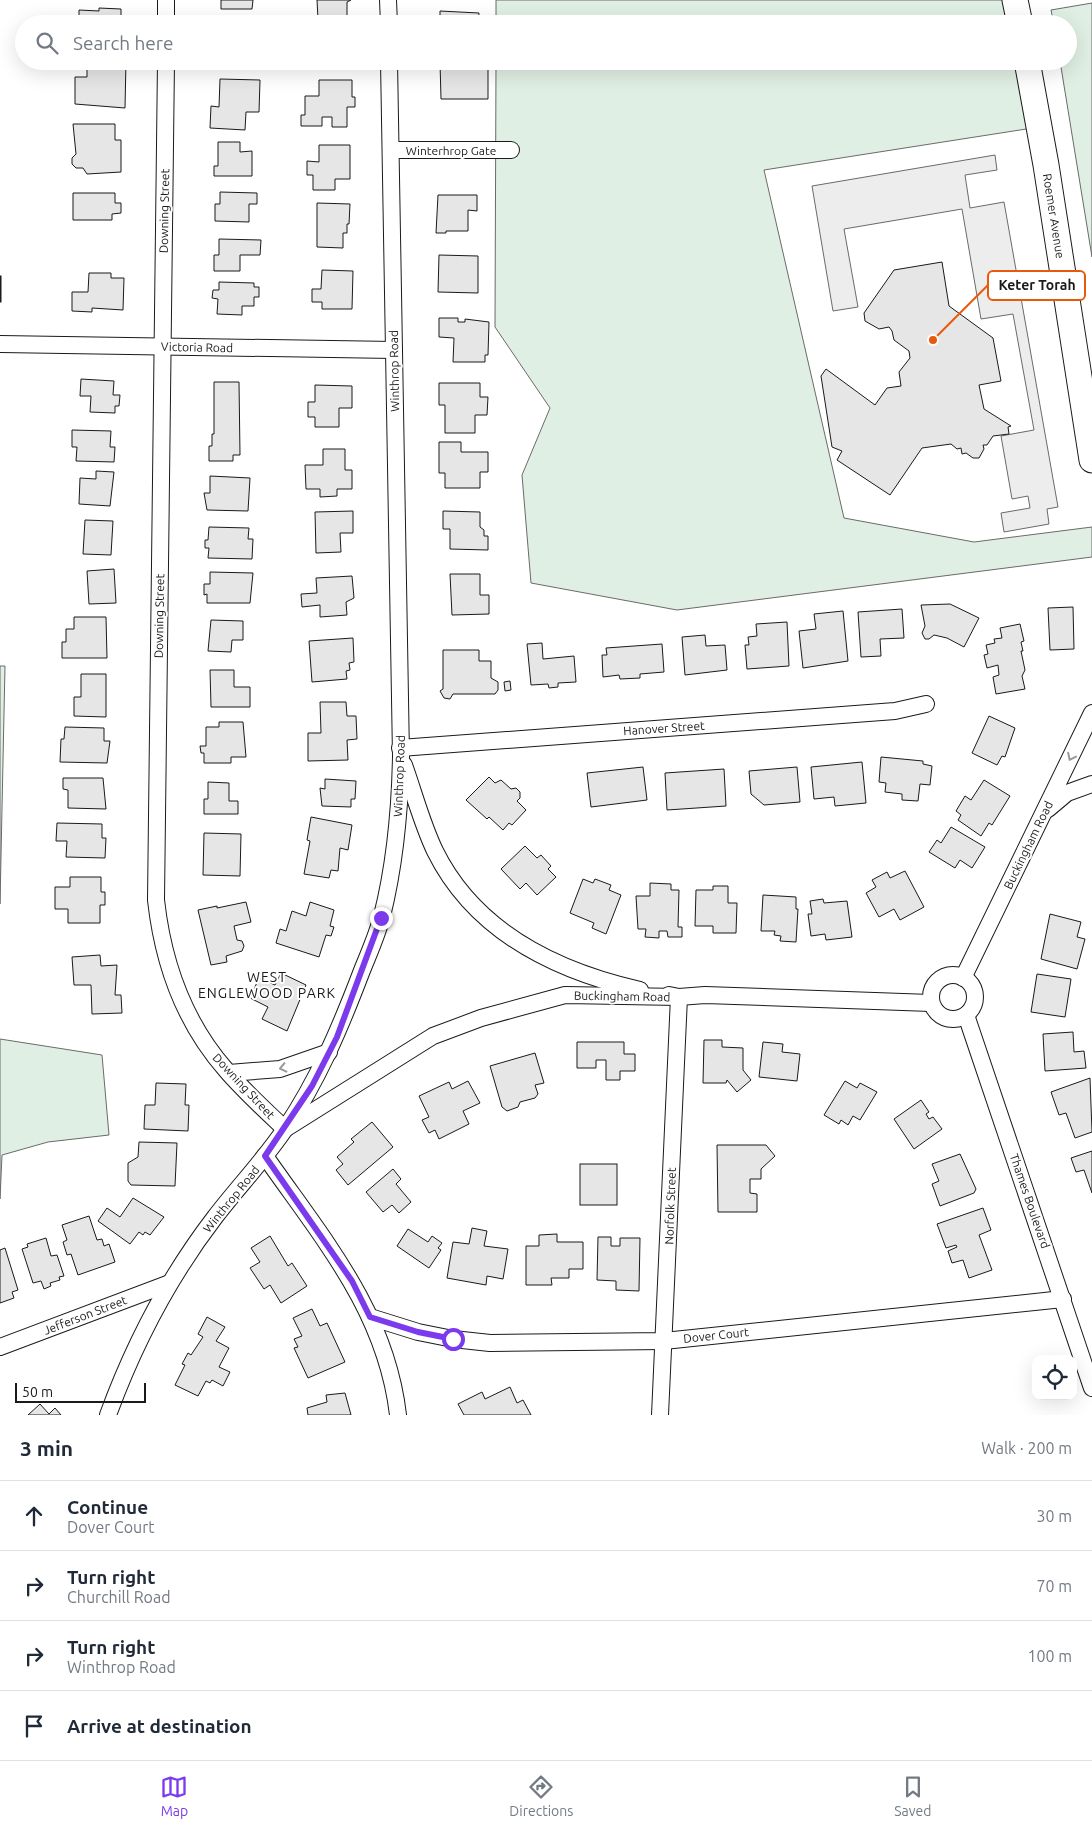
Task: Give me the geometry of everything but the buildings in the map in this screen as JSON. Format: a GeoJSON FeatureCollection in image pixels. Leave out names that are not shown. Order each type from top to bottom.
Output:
{"type":"FeatureCollection","features":[{"type":"Feature","properties":{"kind":"main road"},"geometry":{"type":"LineString","coordinates":[[1015,0],[1018,15]]}},
{"type":"Feature","properties":{"kind":"main road","name":"Roemer Avenue"},"geometry":{"type":"LineString","coordinates":[[1029,70],[1046,165],[1092,460]]}},
{"type":"Feature","properties":{"kind":"street"},"geometry":{"type":"LineString","coordinates":[[166,0],[166,15]]}},
{"type":"Feature","properties":{"kind":"street"},"geometry":{"type":"LineString","coordinates":[[388,0],[389,15]]}},
{"type":"Feature","properties":{"kind":"street","name":"Downing Street"},"geometry":{"type":"LineString","coordinates":[[166,70],[156,900],[160,934],[168,968],[182,1004],[198,1034],[229,1073],[285,1129]]}},
{"type":"Feature","properties":{"kind":"street","name":"Winthrop Road"},"geometry":{"type":"LineString","coordinates":[[108,1415],[142,1335],[170,1283],[215,1216],[285,1129],[312,1086],[329,1052],[381,918],[395,852],[400,799],[400,752],[389,70]]}},
{"type":"Feature","properties":{"kind":"street","name":"Winterhrop Gate"},"geometry":{"type":"LineString","coordinates":[[391,150],[511,150]]}},
{"type":"Feature","properties":{"kind":"street","name":"Victoria Road"},"geometry":{"type":"LineString","coordinates":[[0,344],[394,350]]}},
{"type":"Feature","properties":{"kind":"street","name":"Hanover Street"},"geometry":{"type":"LineString","coordinates":[[400,752],[895,711],[926,704]]}},
{"type":"Feature","properties":{"kind":"street","name":"Buckingham Road"},"geometry":{"type":"LineString","coordinates":[[964,978],[1092,713]]}},
{"type":"Feature","properties":{"kind":"street"},"geometry":{"type":"LineString","coordinates":[[400,752],[435,850],[460,891],[486,918],[512,938],[541,956],[572,970],[604,982],[679,997]]}},
{"type":"Feature","properties":{"kind":"street"},"geometry":{"type":"LineString","coordinates":[[1044,812],[1067,793],[1092,784]]}},
{"type":"Feature","properties":{"kind":"street"},"geometry":{"type":"LineString","coordinates":[[953,975],[964,978],[972,986],[975,993],[973,1007],[966,1015],[956,1020],[942,1017],[931,1003],[931,993],[939,980],[953,975]]}},
{"type":"Feature","properties":{"kind":"street","name":"Buckingham Road"},"geometry":{"type":"LineString","coordinates":[[285,1129],[433,1036],[481,1018],[565,995],[679,997],[705,995],[931,1003]]}},
{"type":"Feature","properties":{"kind":"street","name":"Norfolk Street"},"geometry":{"type":"LineString","coordinates":[[660,1415],[679,997]]}},
{"type":"Feature","properties":{"kind":"street","name":"Thames Boulevard"},"geometry":{"type":"LineString","coordinates":[[966,1015],[1092,1388]]}},
{"type":"Feature","properties":{"kind":"street"},"geometry":{"type":"LineString","coordinates":[[229,1073],[280,1069],[329,1052]]}},
{"type":"Feature","properties":{"kind":"street"},"geometry":{"type":"LineString","coordinates":[[265,1156],[352,1281],[370,1317],[386,1360],[398,1415]]}},
{"type":"Feature","properties":{"kind":"street","name":"Jefferson Street"},"geometry":{"type":"LineString","coordinates":[[0,1347],[170,1283]]}},
{"type":"Feature","properties":{"kind":"street","name":"Dover Court"},"geometry":{"type":"LineString","coordinates":[[370,1317],[418,1332],[453,1339],[490,1343],[664,1341],[1062,1299]]}},
{"type":"Feature","properties":{"kind":"green space"},"geometry":{"type":"Polygon","coordinates":[[[496,0],[1015,0],[1018,15],[496,15],[496,0]]]}},
{"type":"Feature","properties":{"kind":"green space"},"geometry":{"type":"Polygon","coordinates":[[[1092,3],[1092,257],[1061,70],[1077,70],[1077,15],[1052,15],[1051,10],[1092,3]]]}},
{"type":"Feature","properties":{"kind":"green space"},"geometry":{"type":"Polygon","coordinates":[[[496,70],[1029,70],[1039,127],[764,170],[844,518],[974,542],[1092,527],[1092,557],[677,610],[531,583],[522,475],[550,408],[495,327],[496,70]]]}},
{"type":"Feature","properties":{"kind":"green space"},"geometry":{"type":"Polygon","coordinates":[[[0,666],[5,666],[0,904],[0,666]]]}},
{"type":"Feature","properties":{"kind":"green space"},"geometry":{"type":"Polygon","coordinates":[[[0,1039],[102,1055],[109,1135],[48,1142],[2,1155],[0,1199],[0,1039]]]}},
{"type":"Feature","properties":{"kind":"shaded area"},"geometry":{"type":"Polygon","coordinates":[[[995,155],[997,170],[965,175],[970,208],[1004,202],[1058,507],[1047,509],[1049,524],[1004,532],[1001,513],[1030,508],[1028,496],[1012,499],[1001,436],[1034,430],[1013,314],[981,319],[962,209],[844,229],[858,307],[833,311],[812,186],[995,155]]]}},
{"type":"Feature","properties":{"kind":"place","name":"Keter Torah"},"geometry":{"type":"Point","coordinates":[933,340]}},
{"type":"Feature","properties":{"kind":"district","name":"WEST ENGLEWOOD PARK"},"geometry":{"type":"Point","coordinates":[267,986]}},
{"type":"Feature","properties":{"kind":"route"},"geometry":{"type":"LineString","coordinates":[[381,918],[337,1037],[312,1086],[285,1129],[265,1156],[352,1281],[370,1317],[418,1332],[453,1339]]}}]}
